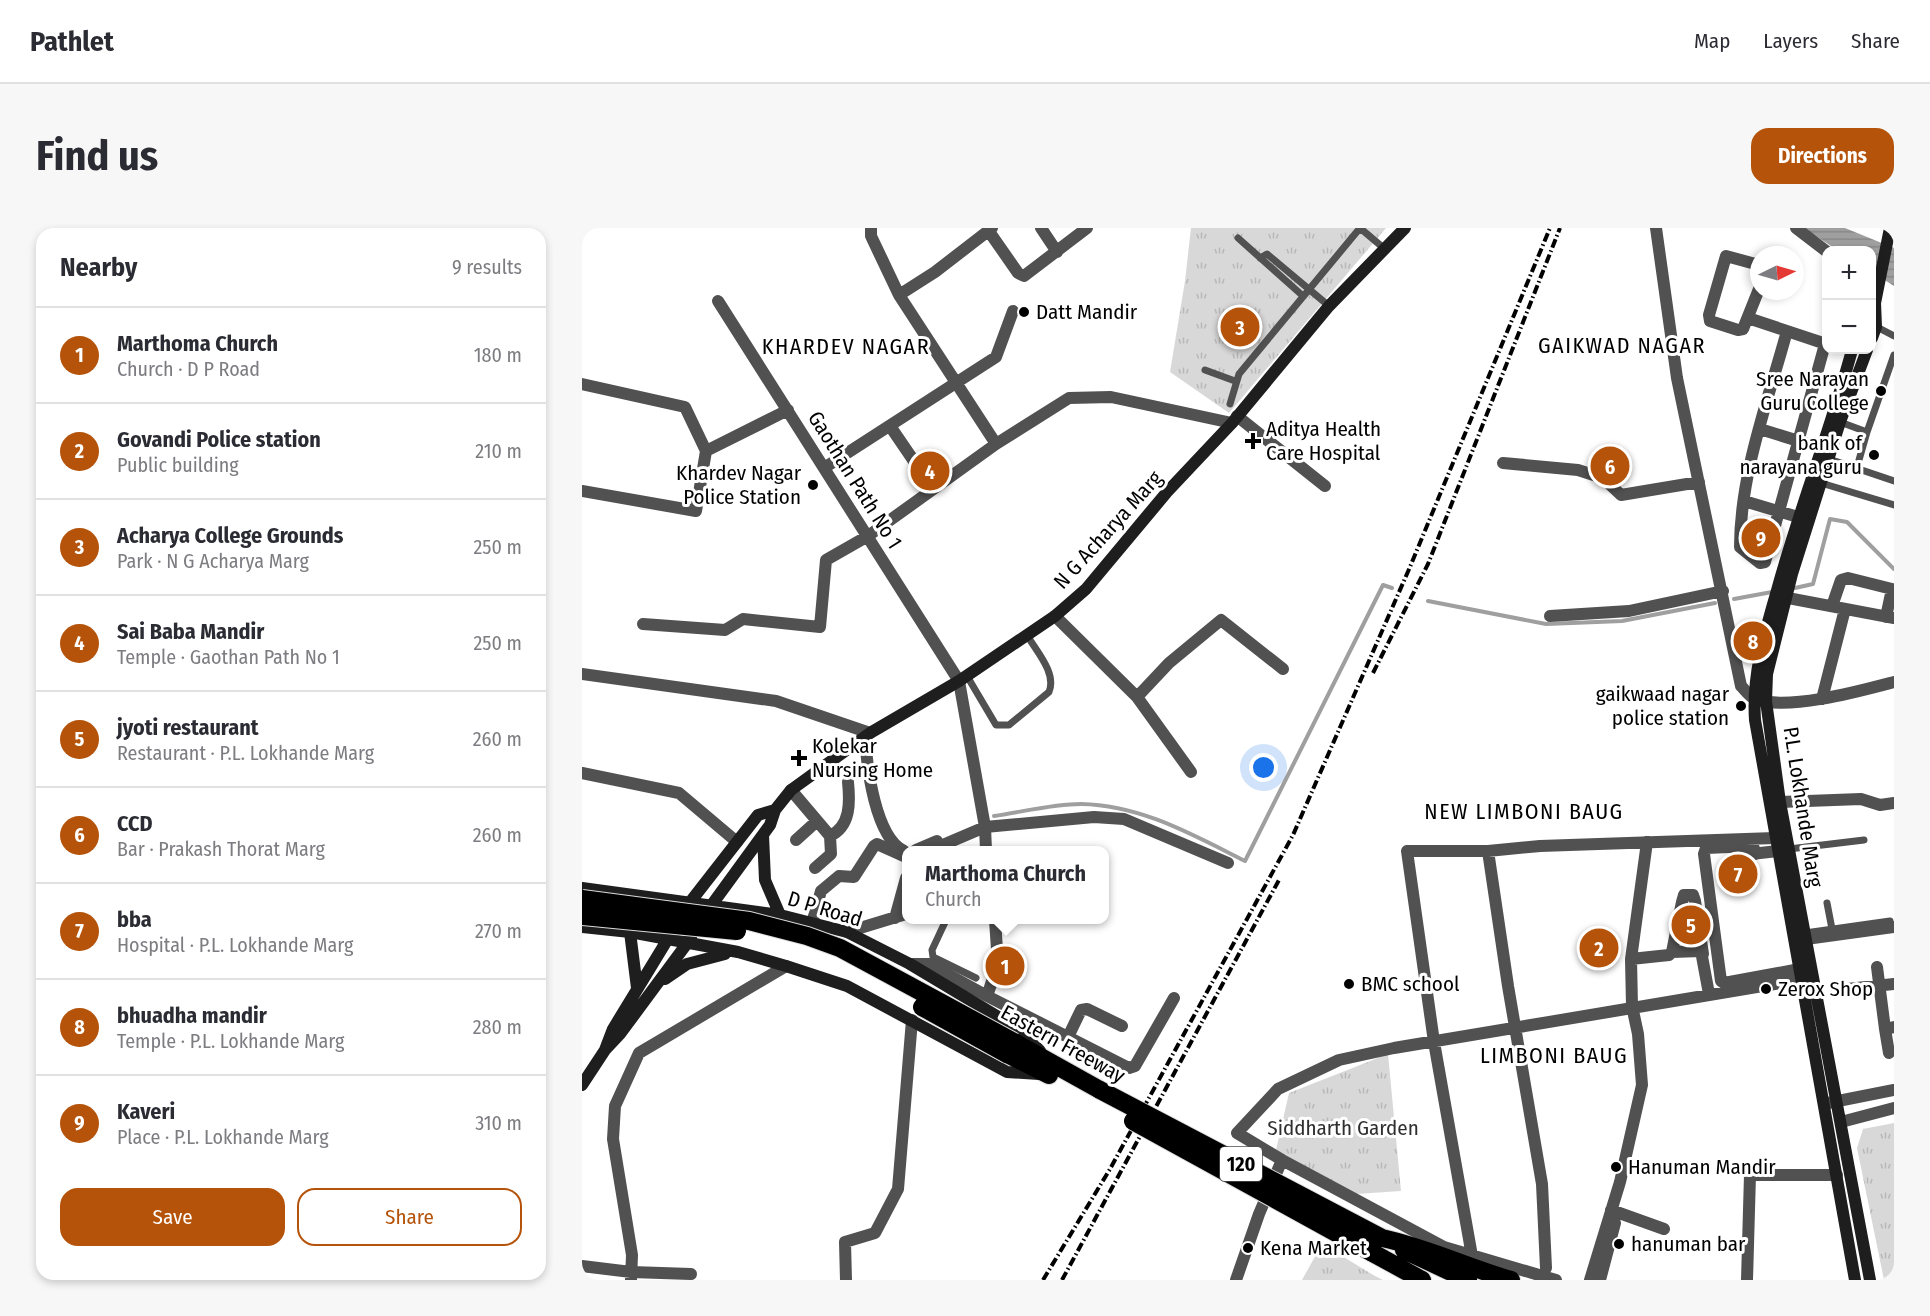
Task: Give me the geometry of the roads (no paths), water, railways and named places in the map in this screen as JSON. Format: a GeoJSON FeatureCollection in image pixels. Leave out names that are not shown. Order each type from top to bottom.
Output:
{"type":"FeatureCollection","features":[{"type":"Feature","properties":{"kind":"highway","name":"Eastern Freeway"},"geometry":{"type":"LineString","coordinates":[[582,899],[749,921],[807,936],[840,948],[1010,1048]]}},
{"type":"Feature","properties":{"kind":"highway","name":"Eastern Freeway"},"geometry":{"type":"LineString","coordinates":[[582,916],[752,932],[835,960],[1052,1070],[1376,1245],[1413,1273],[1468,1280]]}},
{"type":"Feature","properties":{"kind":"highway"},"geometry":{"type":"LineString","coordinates":[[1376,1245],[1413,1273]]}},
{"type":"Feature","properties":{"kind":"highway"},"geometry":{"type":"LineString","coordinates":[[1376,1245],[1421,1246],[1485,1273],[1511,1280]]}},
{"type":"Feature","properties":{"kind":"main road","name":"N G Acharya Marg"},"geometry":{"type":"LineString","coordinates":[[642,991],[668,939],[691,901],[758,816],[775,810],[791,790],[868,735],[963,678],[1055,616],[1086,589],[1167,492],[1235,420],[1329,306],[1405,228]]}},
{"type":"Feature","properties":{"kind":"main road"},"geometry":{"type":"LineString","coordinates":[[1876,285],[1890,228]]}},
{"type":"Feature","properties":{"kind":"main road","name":"P.L. Lokhande Marg"},"geometry":{"type":"LineString","coordinates":[[1780,597],[1815,482],[1821,448],[1847,354]]}},
{"type":"Feature","properties":{"kind":"main road","name":"P.L. Lokhande Marg"},"geometry":{"type":"LineString","coordinates":[[1866,354],[1828,459],[1798,516],[1760,699],[1775,837],[1783,850],[1805,936],[1805,975],[1838,1102],[1870,1280]]}},
{"type":"Feature","properties":{"kind":"main road","name":"P.L. Lokhande Marg"},"geometry":{"type":"LineString","coordinates":[[1760,699],[1780,802],[1783,850],[1824,1104],[1856,1280]]}},
{"type":"Feature","properties":{"kind":"main road"},"geometry":{"type":"LineString","coordinates":[[582,1085],[605,1050],[620,1034],[642,991],[687,943],[712,904],[770,825],[775,810]]}},
{"type":"Feature","properties":{"kind":"main road"},"geometry":{"type":"LineString","coordinates":[[763,835],[765,880],[780,915]]}},
{"type":"Feature","properties":{"kind":"main road","name":"D P Road"},"geometry":{"type":"LineString","coordinates":[[582,888],[691,901],[780,915],[847,932],[910,964],[1020,1030],[1052,1070]]}},
{"type":"Feature","properties":{"kind":"main road"},"geometry":{"type":"LineString","coordinates":[[582,927],[630,932],[738,952],[786,966],[847,986],[1007,1072],[1052,1070]]}},
{"type":"Feature","properties":{"kind":"main road"},"geometry":{"type":"LineString","coordinates":[[630,932],[642,991]]}},
{"type":"Feature","properties":{"kind":"main road"},"geometry":{"type":"LineString","coordinates":[[642,991],[687,963],[706,957],[738,952]]}},
{"type":"Feature","properties":{"kind":"main road"},"geometry":{"type":"LineString","coordinates":[[1851,1252],[1865,1250]]}},
{"type":"Feature","properties":{"kind":"street"},"geometry":{"type":"LineString","coordinates":[[871,228],[871,236],[899,295],[959,381],[996,444]]}},
{"type":"Feature","properties":{"kind":"street"},"geometry":{"type":"LineString","coordinates":[[1041,228],[1057,252]]}},
{"type":"Feature","properties":{"kind":"street"},"geometry":{"type":"LineString","coordinates":[[899,295],[935,272],[990,229],[1021,275],[1027,275],[1088,228]]}},
{"type":"Feature","properties":{"kind":"street"},"geometry":{"type":"LineString","coordinates":[[1656,228],[1677,378],[1741,686],[1760,699],[1822,699],[1894,682]]}},
{"type":"Feature","properties":{"kind":"street"},"geometry":{"type":"LineString","coordinates":[[1796,228],[1822,247]]}},
{"type":"Feature","properties":{"kind":"street"},"geometry":{"type":"LineString","coordinates":[[1750,263],[1726,256],[1709,315],[1710,321],[1738,330],[1743,329],[1755,300]]}},
{"type":"Feature","properties":{"kind":"street","name":"Gaothan Path No 1"},"geometry":{"type":"LineString","coordinates":[[718,301],[868,536],[963,678]]}},
{"type":"Feature","properties":{"kind":"street"},"geometry":{"type":"LineString","coordinates":[[825,468],[996,357],[1013,311]]}},
{"type":"Feature","properties":{"kind":"street"},"geometry":{"type":"LineString","coordinates":[[1748,318],[1822,343]]}},
{"type":"Feature","properties":{"kind":"street"},"geometry":{"type":"LineString","coordinates":[[1787,331],[1760,429],[1744,501],[1740,547],[1760,563],[1765,562],[1823,354]]}},
{"type":"Feature","properties":{"kind":"street"},"geometry":{"type":"LineString","coordinates":[[582,384],[685,407],[706,451],[696,511],[582,491]]}},
{"type":"Feature","properties":{"kind":"street"},"geometry":{"type":"LineString","coordinates":[[643,624],[725,630],[742,619],[820,627],[826,560],[868,536],[996,444],[1069,398],[1111,397],[1235,420],[1325,486]]}},
{"type":"Feature","properties":{"kind":"street"},"geometry":{"type":"LineString","coordinates":[[706,451],[788,410]]}},
{"type":"Feature","properties":{"kind":"street"},"geometry":{"type":"LineString","coordinates":[[890,426],[933,489]]}},
{"type":"Feature","properties":{"kind":"street"},"geometry":{"type":"LineString","coordinates":[[1760,429],[1821,448]]}},
{"type":"Feature","properties":{"kind":"street"},"geometry":{"type":"LineString","coordinates":[[1503,463],[1578,470],[1603,478],[1621,495],[1699,482]]}},
{"type":"Feature","properties":{"kind":"street"},"geometry":{"type":"LineString","coordinates":[[1744,501],[1798,516]]}},
{"type":"Feature","properties":{"kind":"street"},"geometry":{"type":"LineString","coordinates":[[1780,597],[1839,608],[1890,618],[1892,589],[1848,578],[1841,580],[1839,608],[1822,699]]}},
{"type":"Feature","properties":{"kind":"street"},"geometry":{"type":"LineString","coordinates":[[1550,616],[1629,611],[1723,591]]}},
{"type":"Feature","properties":{"kind":"street"},"geometry":{"type":"LineString","coordinates":[[1055,616],[1137,697],[1191,772]]}},
{"type":"Feature","properties":{"kind":"street"},"geometry":{"type":"LineString","coordinates":[[1137,697],[1169,663],[1221,620],[1283,669]]}},
{"type":"Feature","properties":{"kind":"street"},"geometry":{"type":"LineString","coordinates":[[582,674],[776,701],[868,735],[870,793],[891,841],[902,848]]}},
{"type":"Feature","properties":{"kind":"street"},"geometry":{"type":"LineString","coordinates":[[963,678],[973,785],[984,823],[986,846]]}},
{"type":"Feature","properties":{"kind":"street"},"geometry":{"type":"LineString","coordinates":[[582,773],[679,793],[737,842]]}},
{"type":"Feature","properties":{"kind":"street"},"geometry":{"type":"LineString","coordinates":[[830,836],[845,822],[848,814],[848,782]]}},
{"type":"Feature","properties":{"kind":"street"},"geometry":{"type":"LineString","coordinates":[[791,790],[830,836],[831,854],[815,867]]}},
{"type":"Feature","properties":{"kind":"street"},"geometry":{"type":"LineString","coordinates":[[1780,802],[1861,799],[1880,805],[1894,802]]}},
{"type":"Feature","properties":{"kind":"street"},"geometry":{"type":"LineString","coordinates":[[926,846],[984,823],[1094,817],[1124,819],[1228,863]]}},
{"type":"Feature","properties":{"kind":"street"},"geometry":{"type":"LineString","coordinates":[[796,840],[817,821]]}},
{"type":"Feature","properties":{"kind":"street"},"geometry":{"type":"LineString","coordinates":[[939,846],[984,823]]}},
{"type":"Feature","properties":{"kind":"street"},"geometry":{"type":"LineString","coordinates":[[1651,863],[1655,847],[1775,837]]}},
{"type":"Feature","properties":{"kind":"street"},"geometry":{"type":"LineString","coordinates":[[1600,1280],[1642,1085],[1638,1034],[1632,1006],[1631,960],[1647,842]]}},
{"type":"Feature","properties":{"kind":"street"},"geometry":{"type":"LineString","coordinates":[[1472,1256],[1434,1042],[1407,851],[1488,851],[1540,846],[1647,842],[1681,844],[1694,848]]}},
{"type":"Feature","properties":{"kind":"street"},"geometry":{"type":"LineString","coordinates":[[812,923],[820,891],[839,876],[854,878],[874,846],[877,844],[902,855]]}},
{"type":"Feature","properties":{"kind":"street"},"geometry":{"type":"LineString","coordinates":[[1756,854],[1753,846],[1706,848],[1704,854],[1721,981],[1724,983],[1805,975]]}},
{"type":"Feature","properties":{"kind":"street"},"geometry":{"type":"LineString","coordinates":[[1742,855],[1783,850]]}},
{"type":"Feature","properties":{"kind":"street"},"geometry":{"type":"LineString","coordinates":[[1488,851],[1542,1184],[1546,1268]]}},
{"type":"Feature","properties":{"kind":"street"},"geometry":{"type":"LineString","coordinates":[[1672,952],[1684,895],[1693,895],[1709,994]]}},
{"type":"Feature","properties":{"kind":"street"},"geometry":{"type":"LineString","coordinates":[[847,932],[901,916]]}},
{"type":"Feature","properties":{"kind":"street"},"geometry":{"type":"LineString","coordinates":[[987,996],[998,964],[995,924]]}},
{"type":"Feature","properties":{"kind":"street"},"geometry":{"type":"LineString","coordinates":[[1805,936],[1892,924]]}},
{"type":"Feature","properties":{"kind":"street"},"geometry":{"type":"LineString","coordinates":[[1677,928],[1699,928]]}},
{"type":"Feature","properties":{"kind":"street"},"geometry":{"type":"LineString","coordinates":[[1631,960],[1669,955],[1672,952],[1697,950],[1703,954]]}},
{"type":"Feature","properties":{"kind":"street"},"geometry":{"type":"LineString","coordinates":[[910,964],[929,964],[1128,1068],[1136,1066],[1174,998]]}},
{"type":"Feature","properties":{"kind":"street"},"geometry":{"type":"LineString","coordinates":[[631,1276],[632,1255],[614,1139],[615,1106],[639,1053],[786,966]]}},
{"type":"Feature","properties":{"kind":"street"},"geometry":{"type":"LineString","coordinates":[[1877,968],[1879,986],[1890,1028],[1889,1053]]}},
{"type":"Feature","properties":{"kind":"street"},"geometry":{"type":"LineString","coordinates":[[1556,1280],[1444,1247],[1282,1160],[1238,1133],[1278,1089],[1339,1060],[1805,975]]}},
{"type":"Feature","properties":{"kind":"street"},"geometry":{"type":"LineString","coordinates":[[1847,990],[1894,984]]}},
{"type":"Feature","properties":{"kind":"street"},"geometry":{"type":"LineString","coordinates":[[1068,1036],[1081,1010],[1087,1009],[1122,1026]]}},
{"type":"Feature","properties":{"kind":"street"},"geometry":{"type":"LineString","coordinates":[[846,1280],[845,1242],[875,1233],[898,1189],[912,1020]]}},
{"type":"Feature","properties":{"kind":"street"},"geometry":{"type":"LineString","coordinates":[[1824,1104],[1892,1092]]}},
{"type":"Feature","properties":{"kind":"street"},"geometry":{"type":"LineString","coordinates":[[1841,1122],[1894,1108]]}},
{"type":"Feature","properties":{"kind":"street"},"geometry":{"type":"LineString","coordinates":[[1236,1280],[1258,1214],[1282,1160]]}},
{"type":"Feature","properties":{"kind":"street"},"geometry":{"type":"LineString","coordinates":[[1747,1280],[1750,1175],[1837,1176]]}},
{"type":"Feature","properties":{"kind":"street"},"geometry":{"type":"LineString","coordinates":[[1614,1211],[1664,1229]]}},
{"type":"Feature","properties":{"kind":"street"},"geometry":{"type":"LineString","coordinates":[[1590,1280],[1614,1211]]}},
{"type":"Feature","properties":{"kind":"street"},"geometry":{"type":"LineString","coordinates":[[582,1266],[631,1276],[690,1274]]}},
{"type":"Feature","properties":{"kind":"lane"},"geometry":{"type":"LineString","coordinates":[[1230,404],[1235,381],[1360,228],[1386,250]]}},
{"type":"Feature","properties":{"kind":"lane"},"geometry":{"type":"LineString","coordinates":[[1238,238],[1304,296]]}},
{"type":"Feature","properties":{"kind":"lane"},"geometry":{"type":"LineString","coordinates":[[1260,258],[1267,254],[1329,306]]}},
{"type":"Feature","properties":{"kind":"lane"},"geometry":{"type":"LineString","coordinates":[[1876,331],[1894,336]]}},
{"type":"Feature","properties":{"kind":"lane"},"geometry":{"type":"LineString","coordinates":[[1859,460],[1894,355]]}},
{"type":"Feature","properties":{"kind":"lane"},"geometry":{"type":"LineString","coordinates":[[1204,370],[1235,381]]}},
{"type":"Feature","properties":{"kind":"lane"},"geometry":{"type":"LineString","coordinates":[[1840,422],[1867,432]]}},
{"type":"Feature","properties":{"kind":"lane"},"geometry":{"type":"LineString","coordinates":[[1828,459],[1894,481]]}},
{"type":"Feature","properties":{"kind":"lane"},"geometry":{"type":"LineString","coordinates":[[1815,482],[1894,505]]}},
{"type":"Feature","properties":{"kind":"lane"},"geometry":{"type":"LineString","coordinates":[[963,678],[996,725],[1009,725],[1049,692],[1052,685],[1050,675],[1027,635]]}},
{"type":"Feature","properties":{"kind":"lane"},"geometry":{"type":"LineString","coordinates":[[1783,850],[1864,840]]}},
{"type":"Feature","properties":{"kind":"lane"},"geometry":{"type":"LineString","coordinates":[[1827,903],[1832,929]]}},
{"type":"Feature","properties":{"kind":"lane"},"geometry":{"type":"LineString","coordinates":[[944,924],[932,950],[933,957],[976,978]]}},
{"type":"Feature","properties":{"kind":"lane"},"geometry":{"type":"LineString","coordinates":[[1805,936],[1832,929],[1892,924]]}},
{"type":"Feature","properties":{"kind":"waterway"},"geometry":{"type":"LineString","coordinates":[[1795,588],[1813,584],[1830,519],[1847,522],[1894,569]]}},
{"type":"Feature","properties":{"kind":"waterway"},"geometry":{"type":"LineString","coordinates":[[994,816],[1060,805],[1103,806],[1125,810],[1166,823],[1245,861],[1383,585],[1392,588]]}},
{"type":"Feature","properties":{"kind":"waterway"},"geometry":{"type":"LineString","coordinates":[[1734,599],[1772,592]]}},
{"type":"Feature","properties":{"kind":"waterway"},"geometry":{"type":"LineString","coordinates":[[1428,601],[1546,624],[1622,621],[1715,603]]}},
{"type":"Feature","properties":{"kind":"railway"},"geometry":{"type":"LineString","coordinates":[[1043,1280],[1110,1169],[1293,835],[1410,567],[1550,228]]}},
{"type":"Feature","properties":{"kind":"railway"},"geometry":{"type":"LineString","coordinates":[[1373,673],[1428,564],[1560,228]]}},
{"type":"Feature","properties":{"kind":"railway"},"geometry":{"type":"LineString","coordinates":[[1062,1280],[1279,880]]}},
{"type":"Feature","properties":{"kind":"place","name":"Datt Mandir"},"geometry":{"type":"Point","coordinates":[1024,312]}},
{"type":"Feature","properties":{"kind":"place","name":"Acharya College Grounds"},"geometry":{"type":"Point","coordinates":[1240,327]}},
{"type":"Feature","properties":{"kind":"place","name":"Sree Narayan Guru College"},"geometry":{"type":"Point","coordinates":[1881,391]}},
{"type":"Feature","properties":{"kind":"place","name":"Aditya Health Care Hospital"},"geometry":{"type":"Point","coordinates":[1253,441]}},
{"type":"Feature","properties":{"kind":"place","name":"bank of narayana guru"},"geometry":{"type":"Point","coordinates":[1874,455]}},
{"type":"Feature","properties":{"kind":"place","name":"CCD"},"geometry":{"type":"Point","coordinates":[1610,466]}},
{"type":"Feature","properties":{"kind":"place","name":"Sai Baba Mandir"},"geometry":{"type":"Point","coordinates":[930,471]}},
{"type":"Feature","properties":{"kind":"place","name":"Khardev Nagar Police Station"},"geometry":{"type":"Point","coordinates":[813,485]}},
{"type":"Feature","properties":{"kind":"place","name":"Kaveri"},"geometry":{"type":"Point","coordinates":[1761,538]}},
{"type":"Feature","properties":{"kind":"place","name":"bhuadha mandir"},"geometry":{"type":"Point","coordinates":[1753,641]}},
{"type":"Feature","properties":{"kind":"place","name":"gaikwaad nagar police station"},"geometry":{"type":"Point","coordinates":[1741,706]}},
{"type":"Feature","properties":{"kind":"place","name":"Kolekar Nursing Home"},"geometry":{"type":"Point","coordinates":[799,758]}},
{"type":"Feature","properties":{"kind":"place","name":"bba"},"geometry":{"type":"Point","coordinates":[1738,874]}},
{"type":"Feature","properties":{"kind":"place","name":"jyoti restaurant"},"geometry":{"type":"Point","coordinates":[1691,925]}},
{"type":"Feature","properties":{"kind":"place","name":"Govandi Police station"},"geometry":{"type":"Point","coordinates":[1599,948]}},
{"type":"Feature","properties":{"kind":"place","name":"Marthoma Church"},"geometry":{"type":"Point","coordinates":[1005,966]}},
{"type":"Feature","properties":{"kind":"place","name":"BMC school"},"geometry":{"type":"Point","coordinates":[1349,984]}},
{"type":"Feature","properties":{"kind":"place","name":"Zerox Shop"},"geometry":{"type":"Point","coordinates":[1766,989]}},
{"type":"Feature","properties":{"kind":"place","name":"Hanuman Mandir"},"geometry":{"type":"Point","coordinates":[1616,1167]}},
{"type":"Feature","properties":{"kind":"place","name":"hanuman bar"},"geometry":{"type":"Point","coordinates":[1619,1244]}},
{"type":"Feature","properties":{"kind":"place","name":"Kena Market"},"geometry":{"type":"Point","coordinates":[1248,1248]}},
{"type":"Feature","properties":{"kind":"district","name":"GAIKWAD NAGAR"},"geometry":{"type":"Point","coordinates":[1622,345]}},
{"type":"Feature","properties":{"kind":"district","name":"KHARDEV NAGAR"},"geometry":{"type":"Point","coordinates":[846,346]}},
{"type":"Feature","properties":{"kind":"district","name":"NEW LIMBONI BAUG"},"geometry":{"type":"Point","coordinates":[1524,811]}},
{"type":"Feature","properties":{"kind":"district","name":"LIMBONI BAUG"},"geometry":{"type":"Point","coordinates":[1554,1055]}},
{"type":"Feature","properties":{"kind":"park label","name":"Siddharth Garden"},"geometry":{"type":"Point","coordinates":[1343,1128]}}]}
